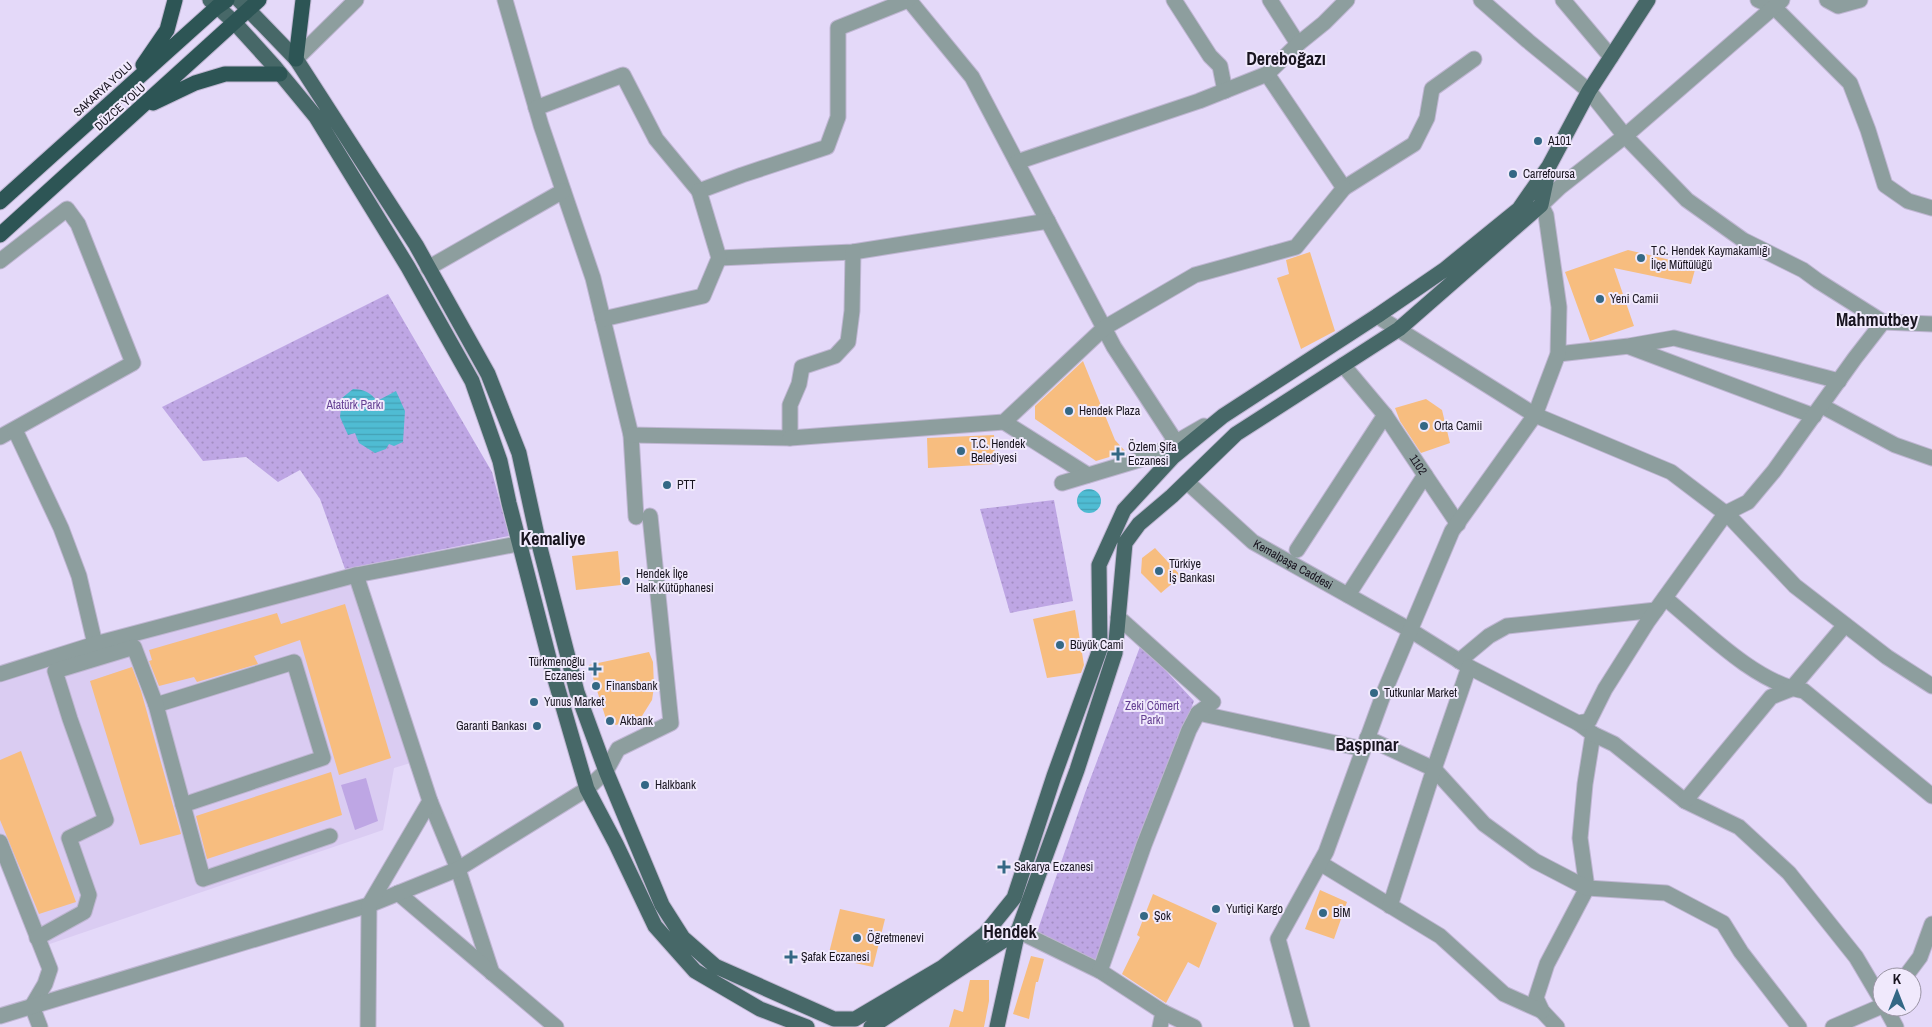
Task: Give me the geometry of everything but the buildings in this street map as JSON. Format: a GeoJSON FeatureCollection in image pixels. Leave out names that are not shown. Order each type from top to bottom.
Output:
{"type":"FeatureCollection","features":[{"type":"Feature","properties":{"kind":"highway"},"geometry":{"type":"LineString","coordinates":[[127,88],[167,30],[175,0]]}},
{"type":"Feature","properties":{"kind":"highway"},"geometry":{"type":"LineString","coordinates":[[296,59],[303,0]]}},
{"type":"Feature","properties":{"kind":"highway","name":"SAKARYA YOLU"},"geometry":{"type":"LineString","coordinates":[[0,202],[127,88],[218,2]]}},
{"type":"Feature","properties":{"kind":"highway","name":"DÜZCE YOLU"},"geometry":{"type":"LineString","coordinates":[[0,235],[234,22],[249,3]]}},
{"type":"Feature","properties":{"kind":"highway"},"geometry":{"type":"LineString","coordinates":[[138,110],[195,83],[224,74],[280,74]]}},
{"type":"Feature","properties":{"kind":"main road"},"geometry":{"type":"LineString","coordinates":[[249,3],[296,59],[416,245],[488,374],[519,453],[538,540],[577,692],[606,771],[662,905],[683,938],[715,966],[836,1023],[854,1020],[942,967],[985,934],[1014,898],[1054,776],[1100,649],[1099,565],[1124,510],[1174,457],[1223,416],[1444,270],[1519,209],[1549,166],[1589,91],[1648,0]]}},
{"type":"Feature","properties":{"kind":"main road"},"geometry":{"type":"LineString","coordinates":[[218,2],[280,74],[321,126],[408,268],[472,382],[500,461],[550,662],[587,790],[616,844],[655,926],[695,971],[760,1009],[807,1027]]}},
{"type":"Feature","properties":{"kind":"main road"},"geometry":{"type":"LineString","coordinates":[[997,1027],[1018,931],[1077,770],[1115,653],[1125,544],[1139,524],[1187,482],[1236,434],[1399,329],[1541,204],[1549,166]]}},
{"type":"Feature","properties":{"kind":"main road"},"geometry":{"type":"LineString","coordinates":[[1519,209],[1541,204]]}},
{"type":"Feature","properties":{"kind":"main road"},"geometry":{"type":"LineString","coordinates":[[1014,898],[1018,931]]}},
{"type":"Feature","properties":{"kind":"main road"},"geometry":{"type":"LineString","coordinates":[[870,1027],[1018,931]]}},
{"type":"Feature","properties":{"kind":"street"},"geometry":{"type":"LineString","coordinates":[[296,59],[356,0]]}},
{"type":"Feature","properties":{"kind":"street"},"geometry":{"type":"LineString","coordinates":[[0,1016],[369,905],[458,869],[587,790],[606,771],[618,749],[671,723],[632,435],[593,278],[536,108],[505,0]]}},
{"type":"Feature","properties":{"kind":"street"},"geometry":{"type":"LineString","coordinates":[[699,191],[742,174],[827,147],[838,117],[838,28],[908,0],[972,77],[1114,348],[1176,442]]}},
{"type":"Feature","properties":{"kind":"street"},"geometry":{"type":"LineString","coordinates":[[1174,0],[1210,56],[1220,66],[1225,91]]}},
{"type":"Feature","properties":{"kind":"street"},"geometry":{"type":"LineString","coordinates":[[1270,0],[1298,44]]}},
{"type":"Feature","properties":{"kind":"street"},"geometry":{"type":"LineString","coordinates":[[1017,162],[1225,91],[1267,74],[1347,0]]}},
{"type":"Feature","properties":{"kind":"street"},"geometry":{"type":"LineString","coordinates":[[1562,0],[1611,57]]}},
{"type":"Feature","properties":{"kind":"street"},"geometry":{"type":"LineString","coordinates":[[1758,0],[1778,4],[1850,83],[1868,130],[1885,185],[1908,201],[1932,208]]}},
{"type":"Feature","properties":{"kind":"street"},"geometry":{"type":"LineString","coordinates":[[1827,0],[1838,6],[1860,0]]}},
{"type":"Feature","properties":{"kind":"street"},"geometry":{"type":"LineString","coordinates":[[1489,3],[1589,91],[1625,136],[1687,200],[1743,240],[1803,270],[1883,322],[1932,324]]}},
{"type":"Feature","properties":{"kind":"street"},"geometry":{"type":"LineString","coordinates":[[1302,1027],[1278,939],[1326,852],[1385,690],[1452,531],[1535,415],[1558,354],[1559,307],[1546,215],[1541,204],[1625,136],[1778,4]]}},
{"type":"Feature","properties":{"kind":"street"},"geometry":{"type":"LineString","coordinates":[[1004,422],[1104,328],[1195,276],[1296,247],[1344,188],[1414,144],[1427,118],[1432,89],[1474,59]]}},
{"type":"Feature","properties":{"kind":"street"},"geometry":{"type":"LineString","coordinates":[[1267,74],[1344,188]]}},
{"type":"Feature","properties":{"kind":"street"},"geometry":{"type":"LineString","coordinates":[[536,108],[623,75],[656,139],[699,191],[719,258],[703,296],[603,319]]}},
{"type":"Feature","properties":{"kind":"street"},"geometry":{"type":"LineString","coordinates":[[428,268],[564,191]]}},
{"type":"Feature","properties":{"kind":"street"},"geometry":{"type":"LineString","coordinates":[[0,262],[67,209],[78,224],[134,363],[0,437]]}},
{"type":"Feature","properties":{"kind":"street"},"geometry":{"type":"LineString","coordinates":[[719,258],[853,252],[1048,221]]}},
{"type":"Feature","properties":{"kind":"street"},"geometry":{"type":"LineString","coordinates":[[790,438],[790,405],[799,384],[802,367],[835,356],[848,342],[852,311],[853,252]]}},
{"type":"Feature","properties":{"kind":"street"},"geometry":{"type":"LineString","coordinates":[[1377,316],[1535,415],[1671,472],[1726,513],[1795,586],[1887,657],[1932,686]]}},
{"type":"Feature","properties":{"kind":"street"},"geometry":{"type":"LineString","coordinates":[[1578,723],[1588,721],[1605,689],[1660,604],[1726,513],[1748,502],[1774,471],[1883,322]]}},
{"type":"Feature","properties":{"kind":"street"},"geometry":{"type":"LineString","coordinates":[[1558,354],[1628,346],[1674,338],[1839,381]]}},
{"type":"Feature","properties":{"kind":"street"},"geometry":{"type":"LineString","coordinates":[[1628,346],[1818,411],[1895,445],[1932,458]]}},
{"type":"Feature","properties":{"kind":"street","name":"1102"},"geometry":{"type":"LineString","coordinates":[[1343,365],[1386,416],[1425,475],[1348,595]]}},
{"type":"Feature","properties":{"kind":"street"},"geometry":{"type":"LineString","coordinates":[[1062,483],[1152,456],[1223,416]]}},
{"type":"Feature","properties":{"kind":"street"},"geometry":{"type":"LineString","coordinates":[[1298,550],[1386,416]]}},
{"type":"Feature","properties":{"kind":"street"},"geometry":{"type":"LineString","coordinates":[[632,435],[790,438],[1004,422],[1088,475]]}},
{"type":"Feature","properties":{"kind":"street"},"geometry":{"type":"LineString","coordinates":[[14,430],[61,528],[79,576],[95,644]]}},
{"type":"Feature","properties":{"kind":"street"},"geometry":{"type":"LineString","coordinates":[[1425,475],[1458,524]]}},
{"type":"Feature","properties":{"kind":"street","name":"Kemalpaşa Caddesi"},"geometry":{"type":"LineString","coordinates":[[1187,482],[1253,542],[1410,630],[1464,664],[1578,723],[1593,734],[1614,744],[1685,801],[1738,827],[1789,873],[1856,957],[1872,984]]}},
{"type":"Feature","properties":{"kind":"street"},"geometry":{"type":"LineString","coordinates":[[0,674],[95,644],[356,575],[538,540]]}},
{"type":"Feature","properties":{"kind":"street"},"geometry":{"type":"LineString","coordinates":[[356,575],[430,801],[458,869],[492,973]]}},
{"type":"Feature","properties":{"kind":"street"},"geometry":{"type":"LineString","coordinates":[[1390,906],[1434,769],[1464,664],[1489,636],[1507,626],[1660,604],[1752,671],[1791,689],[1804,691],[1932,796]]}},
{"type":"Feature","properties":{"kind":"street"},"geometry":{"type":"LineString","coordinates":[[1100,971],[1144,845],[1189,730],[1198,713],[1214,702],[1118,611]]}},
{"type":"Feature","properties":{"kind":"street"},"geometry":{"type":"LineString","coordinates":[[1685,801],[1771,697],[1791,689],[1845,625]]}},
{"type":"Feature","properties":{"kind":"street"},"geometry":{"type":"LineString","coordinates":[[36,938],[84,912],[89,895],[69,838],[106,820],[55,671],[134,647],[156,705],[203,879],[330,836]]}},
{"type":"Feature","properties":{"kind":"street"},"geometry":{"type":"LineString","coordinates":[[156,705],[294,662],[323,758],[183,805]]}},
{"type":"Feature","properties":{"kind":"street"},"geometry":{"type":"LineString","coordinates":[[1198,713],[1365,744],[1434,769],[1484,824],[1535,861],[1586,888],[1666,893],[1723,922],[1741,952],[1799,1027]]}},
{"type":"Feature","properties":{"kind":"street"},"geometry":{"type":"LineString","coordinates":[[1557,1027],[1542,1011],[1536,998],[1547,964],[1586,888],[1580,838],[1585,784],[1593,734]]}},
{"type":"Feature","properties":{"kind":"street"},"geometry":{"type":"LineString","coordinates":[[368,1027],[369,905],[430,801]]}},
{"type":"Feature","properties":{"kind":"street"},"geometry":{"type":"LineString","coordinates":[[0,842],[36,938],[50,969],[45,984],[32,1006]]}},
{"type":"Feature","properties":{"kind":"street"},"geometry":{"type":"LineString","coordinates":[[1320,863],[1440,936],[1504,994],[1542,1011]]}},
{"type":"Feature","properties":{"kind":"street"},"geometry":{"type":"LineString","coordinates":[[398,893],[556,1027]]}},
{"type":"Feature","properties":{"kind":"street"},"geometry":{"type":"LineString","coordinates":[[1912,967],[1920,957],[1932,924]]}},
{"type":"Feature","properties":{"kind":"street"},"geometry":{"type":"LineString","coordinates":[[1018,931],[1100,971],[1163,1012],[1194,1027]]}},
{"type":"Feature","properties":{"kind":"street"},"geometry":{"type":"LineString","coordinates":[[32,1006],[40,1027]]}},
{"type":"Feature","properties":{"kind":"street"},"geometry":{"type":"LineString","coordinates":[[1833,1027],[1872,1011]]}},
{"type":"Feature","properties":{"kind":"street"},"geometry":{"type":"LineString","coordinates":[[1160,1027],[1163,1012]]}},
{"type":"Feature","properties":{"kind":"shaded area"},"geometry":{"type":"Polygon","coordinates":[[[356,575],[417,761],[394,768],[383,830],[41,947],[0,842],[0,674],[356,575]]]}},
{"type":"Feature","properties":{"kind":"green space","name":"Atatürk Parkı"},"geometry":{"type":"Polygon","coordinates":[[[388,294],[492,472],[509,536],[345,569],[320,499],[300,470],[278,482],[246,457],[203,461],[162,407],[388,294]]]}},
{"type":"Feature","properties":{"kind":"green space"},"geometry":{"type":"Polygon","coordinates":[[[1054,500],[1073,601],[1010,613],[980,509],[1054,500]]]}},
{"type":"Feature","properties":{"kind":"green space","name":"Zeki Cömert Parkı"},"geometry":{"type":"Polygon","coordinates":[[[1141,644],[1194,701],[1093,966],[1036,935],[1085,793],[1141,644]]]}},
{"type":"Feature","properties":{"kind":"green space"},"geometry":{"type":"Polygon","coordinates":[[[366,778],[378,821],[355,830],[341,785],[366,778]]]}},
{"type":"Feature","properties":{"kind":"water"},"geometry":{"type":"Polygon","coordinates":[[[353,389],[367,392],[377,401],[396,391],[405,411],[403,442],[394,446],[389,444],[386,449],[375,453],[359,443],[355,433],[348,435],[340,417],[342,398],[353,389]]]}},
{"type":"Feature","properties":{"kind":"water"},"geometry":{"type":"Polygon","coordinates":[[[1089,489],[1097,493],[1101,501],[1097,509],[1089,513],[1081,509],[1077,501],[1081,493],[1089,489]]]}},
{"type":"Feature","properties":{"kind":"place","name":"A101"},"geometry":{"type":"Point","coordinates":[1538,141]}},
{"type":"Feature","properties":{"kind":"place","name":"Carrefoursa"},"geometry":{"type":"Point","coordinates":[1513,174]}},
{"type":"Feature","properties":{"kind":"place","name":"T.C. Hendek Kaymakamlığı İlçe Müftülüğü"},"geometry":{"type":"Point","coordinates":[1641,258]}},
{"type":"Feature","properties":{"kind":"place","name":"Yeni Camii"},"geometry":{"type":"Point","coordinates":[1600,299]}},
{"type":"Feature","properties":{"kind":"place","name":"Hendek Plaza"},"geometry":{"type":"Point","coordinates":[1069,411]}},
{"type":"Feature","properties":{"kind":"place","name":"Orta Camii"},"geometry":{"type":"Point","coordinates":[1424,426]}},
{"type":"Feature","properties":{"kind":"place","name":"T.C. Hendek Belediyesi"},"geometry":{"type":"Point","coordinates":[961,451]}},
{"type":"Feature","properties":{"kind":"place","name":"Özlem Şifa Eczanesi"},"geometry":{"type":"Point","coordinates":[1118,454]}},
{"type":"Feature","properties":{"kind":"place","name":"PTT"},"geometry":{"type":"Point","coordinates":[667,485]}},
{"type":"Feature","properties":{"kind":"place","name":"Türkiye İş Bankası"},"geometry":{"type":"Point","coordinates":[1159,571]}},
{"type":"Feature","properties":{"kind":"place","name":"Hendek İlçe Halk Kütüphanesi"},"geometry":{"type":"Point","coordinates":[626,581]}},
{"type":"Feature","properties":{"kind":"place","name":"Büyük Cami"},"geometry":{"type":"Point","coordinates":[1060,645]}},
{"type":"Feature","properties":{"kind":"place","name":"Türkmenoğlu Eczanesi"},"geometry":{"type":"Point","coordinates":[595,669]}},
{"type":"Feature","properties":{"kind":"place","name":"Finansbank"},"geometry":{"type":"Point","coordinates":[596,686]}},
{"type":"Feature","properties":{"kind":"place","name":"Tutkunlar Market"},"geometry":{"type":"Point","coordinates":[1374,693]}},
{"type":"Feature","properties":{"kind":"place","name":"Yunus Market"},"geometry":{"type":"Point","coordinates":[534,702]}},
{"type":"Feature","properties":{"kind":"place","name":"Akbank"},"geometry":{"type":"Point","coordinates":[610,721]}},
{"type":"Feature","properties":{"kind":"place","name":"Garanti Bankası"},"geometry":{"type":"Point","coordinates":[537,726]}},
{"type":"Feature","properties":{"kind":"place","name":"Halkbank"},"geometry":{"type":"Point","coordinates":[645,785]}},
{"type":"Feature","properties":{"kind":"place","name":"Sakarya Eczanesi"},"geometry":{"type":"Point","coordinates":[1004,867]}},
{"type":"Feature","properties":{"kind":"place","name":"Yurtiçi Kargo"},"geometry":{"type":"Point","coordinates":[1216,909]}},
{"type":"Feature","properties":{"kind":"place","name":"BİM"},"geometry":{"type":"Point","coordinates":[1323,913]}},
{"type":"Feature","properties":{"kind":"place","name":"Şok"},"geometry":{"type":"Point","coordinates":[1144,916]}},
{"type":"Feature","properties":{"kind":"place","name":"Öğretmenevi"},"geometry":{"type":"Point","coordinates":[857,938]}},
{"type":"Feature","properties":{"kind":"place","name":"Şafak Eczanesi"},"geometry":{"type":"Point","coordinates":[791,957]}},
{"type":"Feature","properties":{"kind":"district","name":"Dereboğazı"},"geometry":{"type":"Point","coordinates":[1286,58]}},
{"type":"Feature","properties":{"kind":"district","name":"Mahmutbey"},"geometry":{"type":"Point","coordinates":[1877,319]}},
{"type":"Feature","properties":{"kind":"district","name":"Kemaliye"},"geometry":{"type":"Point","coordinates":[553,538]}},
{"type":"Feature","properties":{"kind":"district","name":"Başpınar"},"geometry":{"type":"Point","coordinates":[1367,744]}},
{"type":"Feature","properties":{"kind":"district","name":"Hendek"},"geometry":{"type":"Point","coordinates":[1010,931]}}]}
